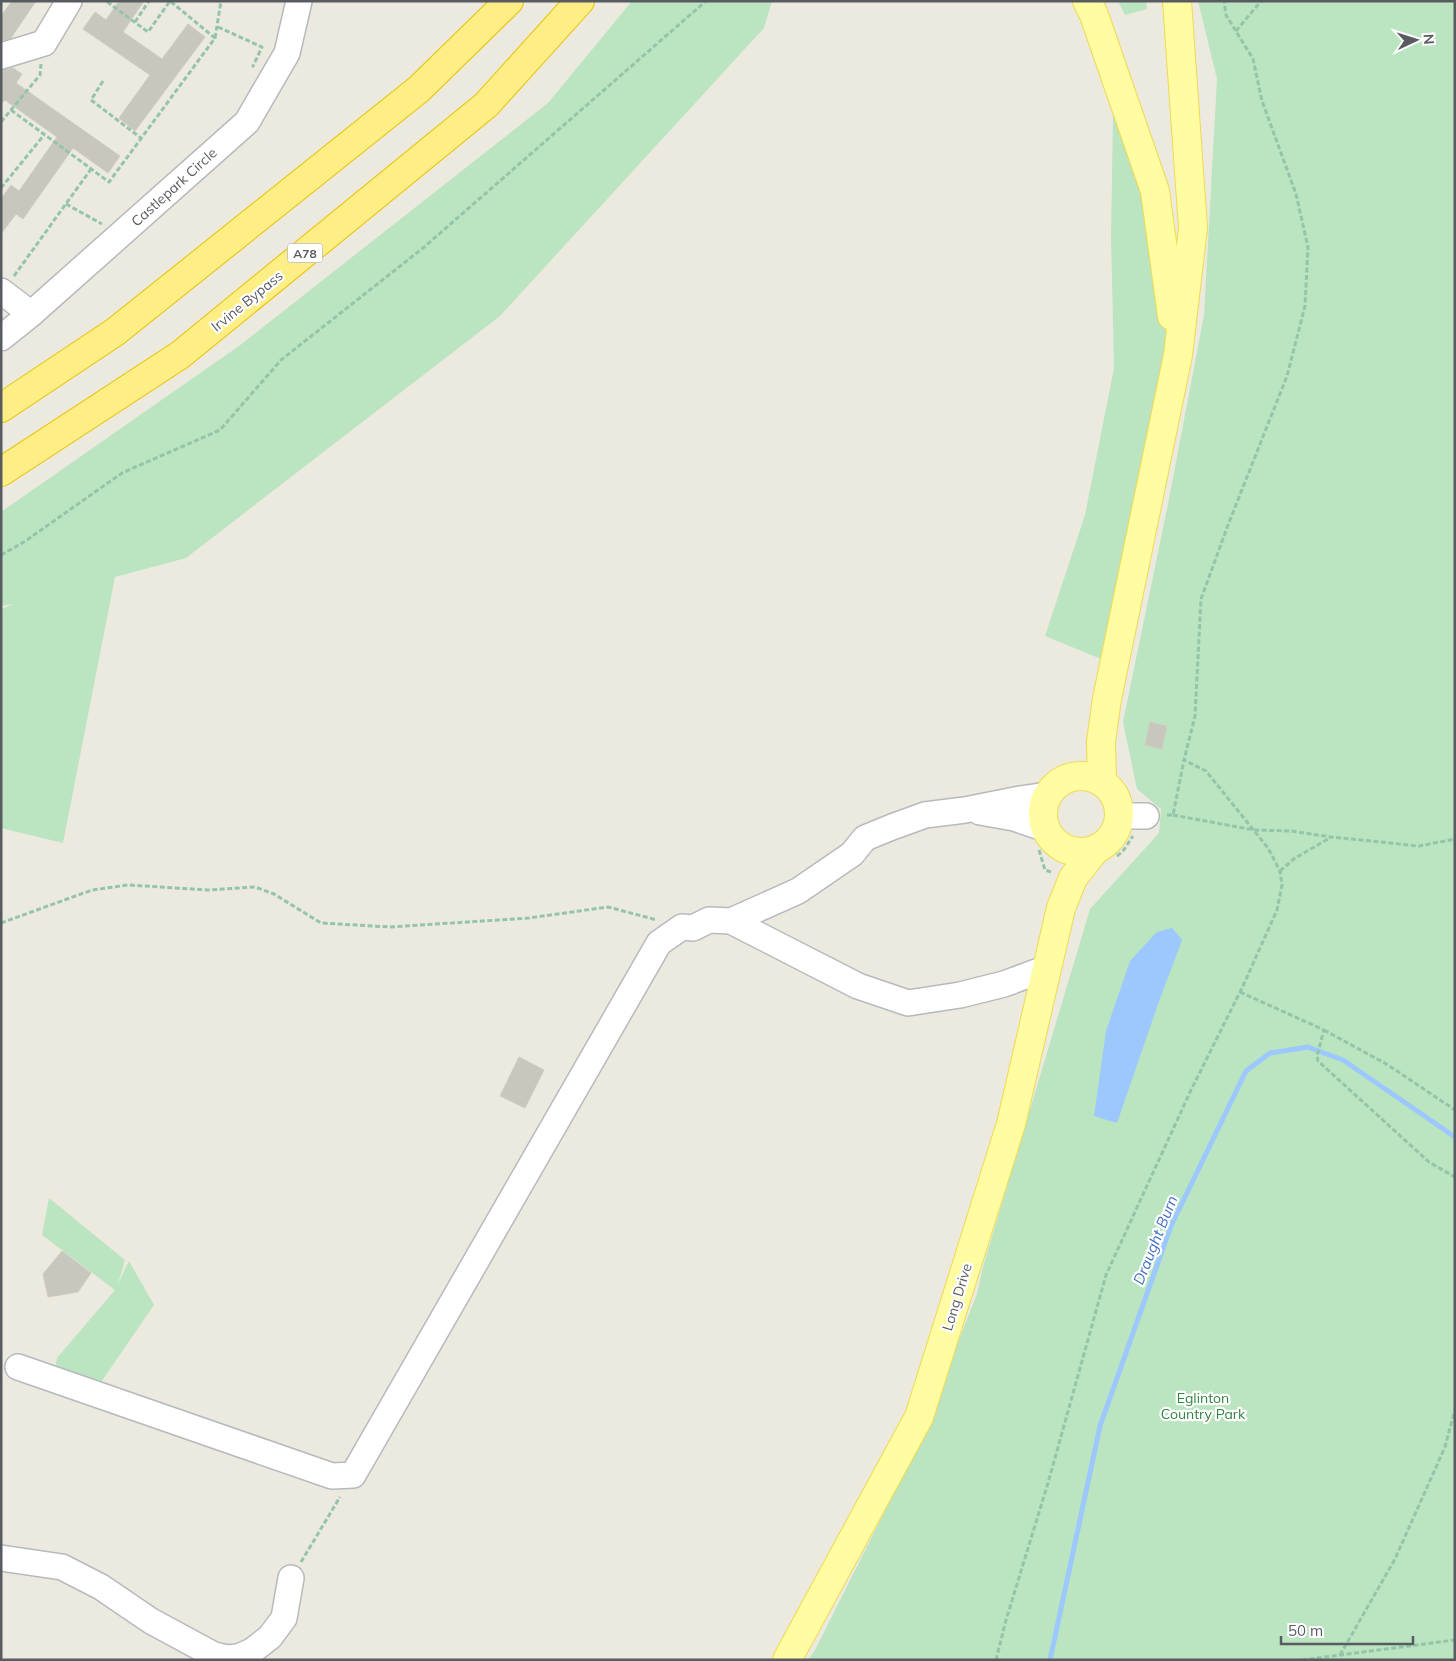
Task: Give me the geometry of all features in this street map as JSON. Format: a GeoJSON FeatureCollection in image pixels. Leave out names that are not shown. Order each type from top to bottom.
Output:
{"type":"FeatureCollection","features":[{"type":"Feature","properties":{"kind":"highway"},"geometry":{"type":"LineString","coordinates":[[1,408],[115,332],[419,89],[508,1]]}},
{"type":"Feature","properties":{"kind":"highway","name":"Irvine Bypass"},"geometry":{"type":"LineString","coordinates":[[1,472],[196,343],[486,105],[580,1]]}},
{"type":"Feature","properties":{"kind":"main road"},"geometry":{"type":"LineString","coordinates":[[1087,1],[1094,15],[1155,191],[1178,355]]}},
{"type":"Feature","properties":{"kind":"main road"},"geometry":{"type":"LineString","coordinates":[[1102,781],[1101,741],[1107,700],[1178,355],[1193,228],[1177,1]]}},
{"type":"Feature","properties":{"kind":"main road"},"geometry":{"type":"LineString","coordinates":[[1057,786],[1084,775],[1102,781],[1110,787],[1119,806],[1133,816],[1118,827],[1104,844],[1095,850],[1085,852],[1065,849],[1051,836],[1043,818],[1043,806],[1087,742],[1107,700]]}},
{"type":"Feature","properties":{"kind":"main road","name":"Long Drive"},"geometry":{"type":"LineString","coordinates":[[1051,836],[1061,875],[1061,908]]}},
{"type":"Feature","properties":{"kind":"main road","name":"Long Drive"},"geometry":{"type":"LineString","coordinates":[[786,1660],[919,1417],[1011,1124],[1061,908],[1074,878],[1095,850]]}},
{"type":"Feature","properties":{"kind":"street"},"geometry":{"type":"LineString","coordinates":[[1,56],[44,43],[69,1]]}},
{"type":"Feature","properties":{"kind":"street","name":"Castlepark Circle"},"geometry":{"type":"LineString","coordinates":[[1,338],[31,314],[247,122],[287,52],[299,1]]}},
{"type":"Feature","properties":{"kind":"street"},"geometry":{"type":"LineString","coordinates":[[2,291],[31,314]]}},
{"type":"Feature","properties":{"kind":"street"},"geometry":{"type":"LineString","coordinates":[[731,921],[798,891],[852,854],[864,838],[925,814],[966,810],[1020,798],[1057,786]]}},
{"type":"Feature","properties":{"kind":"street"},"geometry":{"type":"LineString","coordinates":[[966,810],[1014,818],[1051,836]]}},
{"type":"Feature","properties":{"kind":"street"},"geometry":{"type":"LineString","coordinates":[[18,1368],[332,1476],[353,1475],[659,943],[682,927],[693,928],[709,920],[731,921],[858,986],[908,1003],[960,995],[1004,984],[1047,968]]}},
{"type":"Feature","properties":{"kind":"street"},"geometry":{"type":"LineString","coordinates":[[1,1558],[62,1567],[101,1587],[151,1621],[214,1655],[228,1658],[238,1657],[252,1651],[270,1637],[284,1618],[291,1578]]}},
{"type":"Feature","properties":{"kind":"path"},"geometry":{"type":"LineString","coordinates":[[106,1],[148,32],[170,1],[215,38]]}},
{"type":"Feature","properties":{"kind":"path"},"geometry":{"type":"LineString","coordinates":[[135,22],[150,1]]}},
{"type":"Feature","properties":{"kind":"path"},"geometry":{"type":"LineString","coordinates":[[11,110],[109,182],[215,38],[221,1]]}},
{"type":"Feature","properties":{"kind":"path"},"geometry":{"type":"LineString","coordinates":[[1,555],[24,542],[122,472],[220,430],[281,360],[423,248],[706,1]]}},
{"type":"Feature","properties":{"kind":"path"},"geometry":{"type":"LineString","coordinates":[[996,1660],[1106,1275],[1191,1090],[1240,992],[1277,910],[1282,885],[1280,871],[1268,848],[1254,830],[1206,771],[1184,760],[1195,716],[1201,599],[1287,376],[1305,306],[1308,248],[1296,194],[1262,101],[1254,59],[1226,15],[1224,1]]}},
{"type":"Feature","properties":{"kind":"path"},"geometry":{"type":"LineString","coordinates":[[1236,31],[1261,1]]}},
{"type":"Feature","properties":{"kind":"path"},"geometry":{"type":"LineString","coordinates":[[218,27],[262,47],[253,66],[273,77]]}},
{"type":"Feature","properties":{"kind":"path"},"geometry":{"type":"LineString","coordinates":[[1,122],[40,75],[44,43]]}},
{"type":"Feature","properties":{"kind":"path"},"geometry":{"type":"LineString","coordinates":[[103,81],[91,100],[141,138]]}},
{"type":"Feature","properties":{"kind":"path"},"geometry":{"type":"LineString","coordinates":[[1,188],[44,135]]}},
{"type":"Feature","properties":{"kind":"path"},"geometry":{"type":"LineString","coordinates":[[2,291],[91,169]]}},
{"type":"Feature","properties":{"kind":"path"},"geometry":{"type":"LineString","coordinates":[[66,204],[104,225]]}},
{"type":"Feature","properties":{"kind":"path"},"geometry":{"type":"LineString","coordinates":[[1173,815],[1254,830],[1290,831],[1419,846],[1455,839]]}},
{"type":"Feature","properties":{"kind":"path"},"geometry":{"type":"LineString","coordinates":[[1280,871],[1295,858],[1331,837]]}},
{"type":"Feature","properties":{"kind":"path"},"geometry":{"type":"LineString","coordinates":[[1,923],[92,890],[128,885],[208,890],[255,887],[274,894],[321,923],[390,927],[530,918],[608,907],[682,927]]}},
{"type":"Feature","properties":{"kind":"path"},"geometry":{"type":"LineString","coordinates":[[1240,992],[1324,1030],[1388,1065],[1455,1110]]}},
{"type":"Feature","properties":{"kind":"path"},"geometry":{"type":"LineString","coordinates":[[1324,1030],[1317,1056],[1318,1062],[1429,1162],[1455,1178]]}},
{"type":"Feature","properties":{"kind":"path"},"geometry":{"type":"LineString","coordinates":[[1340,1655],[1395,1559],[1445,1447],[1455,1409]]}},
{"type":"Feature","properties":{"kind":"path"},"geometry":{"type":"LineString","coordinates":[[291,1578],[353,1475]]}},
{"type":"Feature","properties":{"kind":"path"},"geometry":{"type":"LineString","coordinates":[[1302,1660],[1455,1640]]}},
{"type":"Feature","properties":{"kind":"green space"},"geometry":{"type":"Polygon","coordinates":[[[632,1],[772,1],[764,28],[500,316],[186,558],[115,577],[63,843],[1,828],[1,609],[14,604],[1,606],[1,512],[239,346],[548,103],[632,1]]]}},
{"type":"Feature","properties":{"kind":"green space"},"geometry":{"type":"Polygon","coordinates":[[[1118,1],[1146,1],[1147,9],[1125,15],[1118,1]]]}},
{"type":"Feature","properties":{"kind":"green space","name":"Eglinton Country Park"},"geometry":{"type":"Polygon","coordinates":[[[1198,1],[1455,1],[1455,1660],[808,1660],[815,1650],[916,1449],[977,1294],[983,1267],[1090,909],[1159,833],[1161,809],[1137,789],[1123,722],[1168,504],[1204,315],[1217,79],[1198,1]]]}},
{"type":"Feature","properties":{"kind":"green space"},"geometry":{"type":"Polygon","coordinates":[[[1113,115],[1131,121],[1170,297],[1169,399],[1101,659],[1045,636],[1085,515],[1114,368],[1111,237],[1113,115]]]}},
{"type":"Feature","properties":{"kind":"green space"},"geometry":{"type":"Polygon","coordinates":[[[49,1198],[125,1260],[118,1284],[129,1261],[154,1305],[95,1391],[53,1378],[57,1358],[115,1290],[42,1235],[49,1198]]]}},
{"type":"Feature","properties":{"kind":"water"},"geometry":{"type":"Polygon","coordinates":[[[1172,928],[1182,940],[1117,1123],[1094,1116],[1106,1031],[1130,961],[1157,932],[1172,928]]]}},
{"type":"Feature","properties":{"kind":"building"},"geometry":{"type":"Polygon","coordinates":[[[12,1],[36,1],[11,38],[1,41],[1,16],[12,1]]]}},
{"type":"Feature","properties":{"kind":"building"},"geometry":{"type":"Polygon","coordinates":[[[119,1],[144,1],[123,32],[162,59],[188,24],[205,37],[135,131],[119,118],[150,75],[83,29],[95,12],[106,20],[119,1]]]}},
{"type":"Feature","properties":{"kind":"building"},"geometry":{"type":"Polygon","coordinates":[[[13,68],[22,74],[16,83],[120,156],[108,173],[73,148],[23,219],[16,214],[1,234],[1,199],[11,185],[19,191],[57,137],[5,100],[1,104],[1,70],[13,68]]]}},
{"type":"Feature","properties":{"kind":"building"},"geometry":{"type":"Polygon","coordinates":[[[1150,722],[1167,726],[1162,749],[1145,745],[1150,722]]]}},
{"type":"Feature","properties":{"kind":"building"},"geometry":{"type":"Polygon","coordinates":[[[519,1057],[544,1070],[525,1108],[500,1096],[519,1057]]]}},
{"type":"Feature","properties":{"kind":"building"},"geometry":{"type":"Polygon","coordinates":[[[62,1251],[91,1273],[78,1292],[48,1297],[43,1274],[62,1251]]]}},
{"type":"Feature","properties":{"kind":"waterway","name":"Draught Burn"},"geometry":{"type":"LineString","coordinates":[[1050,1660],[1100,1426],[1171,1226],[1246,1071],[1270,1053],[1308,1047],[1343,1060],[1455,1137]]}}]}
